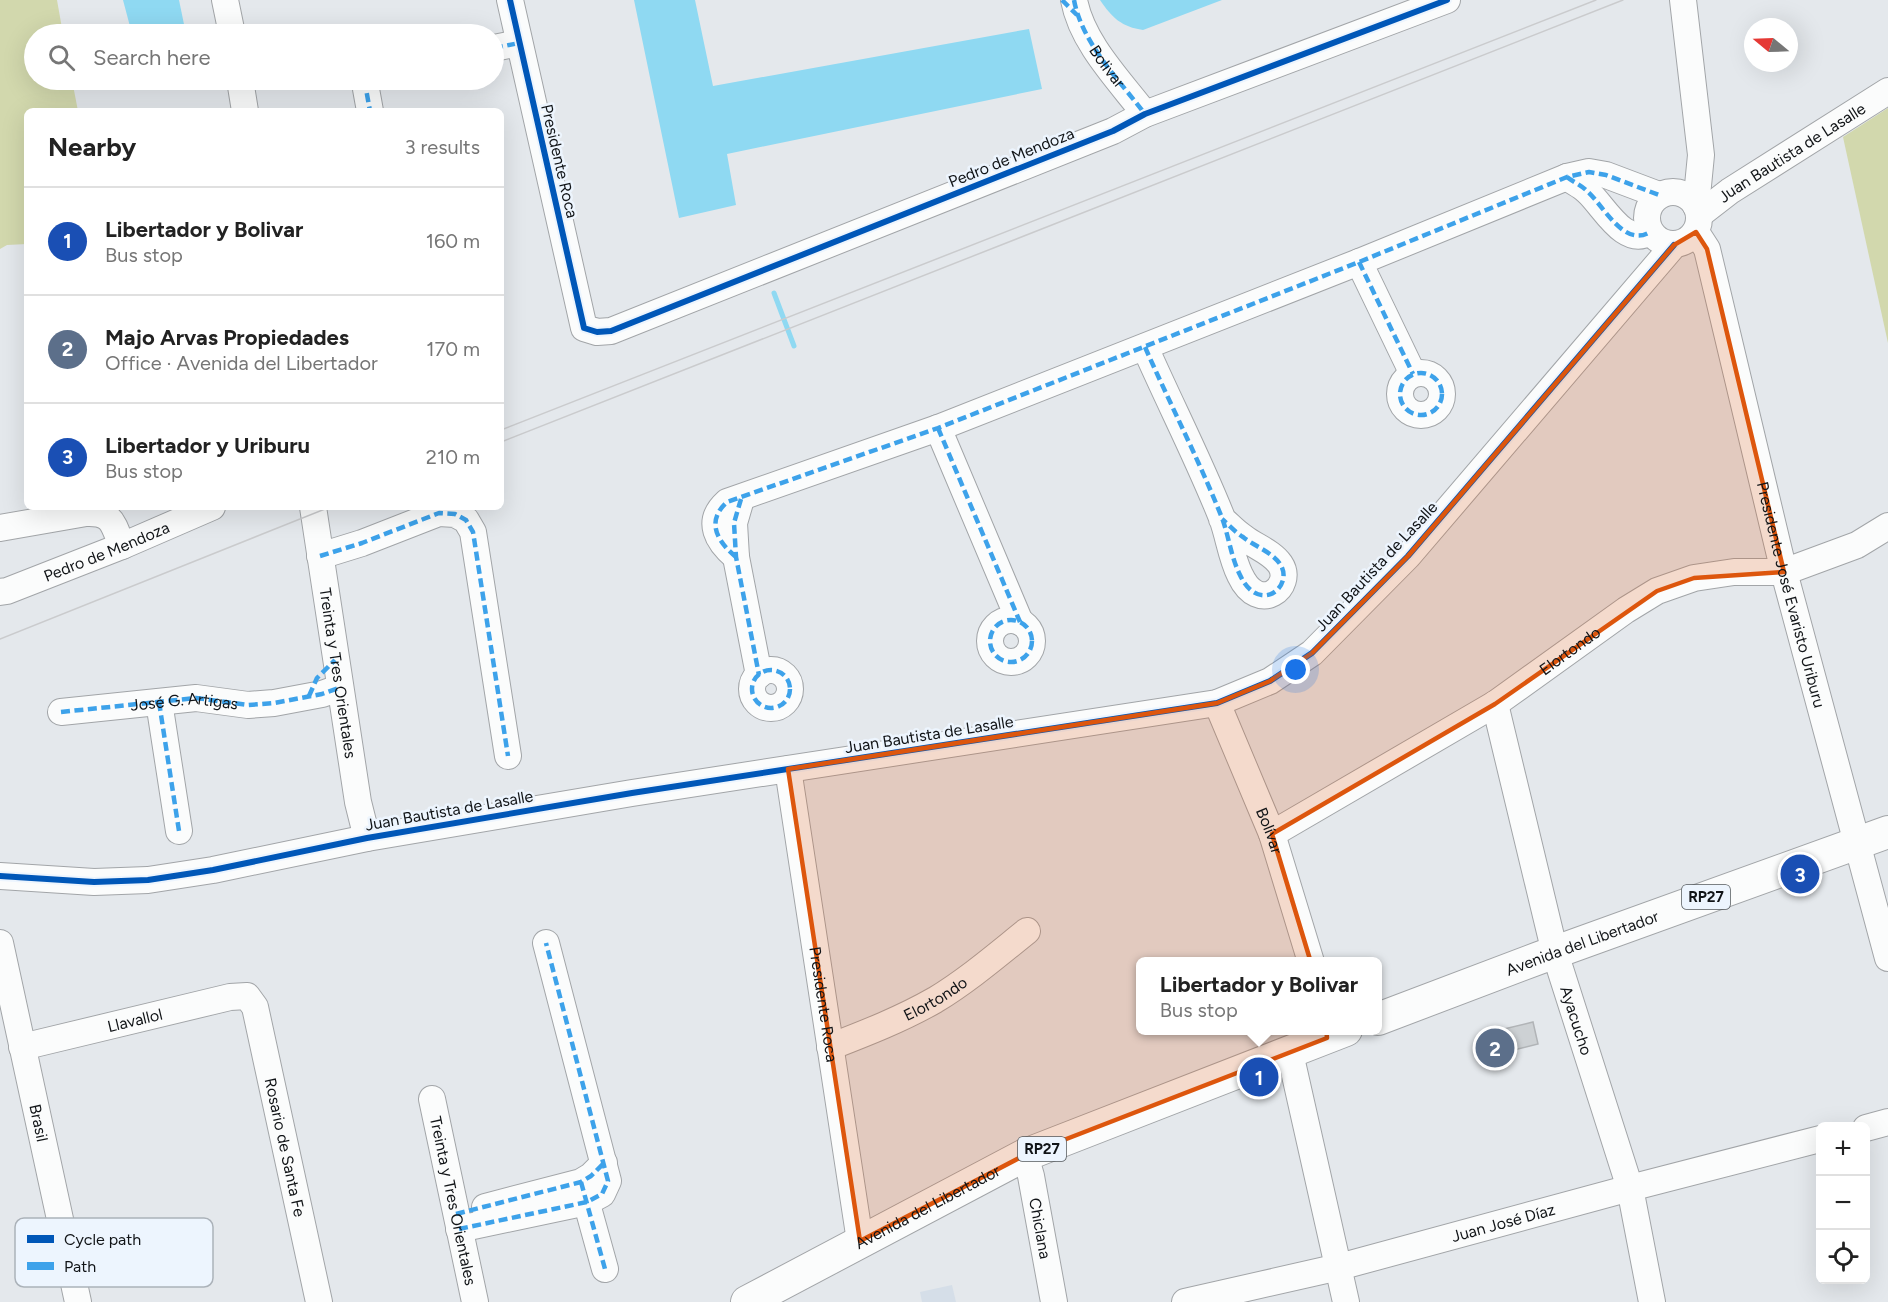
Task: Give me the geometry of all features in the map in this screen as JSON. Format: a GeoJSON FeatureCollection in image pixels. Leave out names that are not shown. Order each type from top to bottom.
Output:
{"type":"FeatureCollection","features":[{"type":"Feature","properties":{"kind":"main road","name":"Avenida del Libertador"},"geometry":{"type":"LineString","coordinates":[[1382,1017],[1888,832]]}},
{"type":"Feature","properties":{"kind":"main road","name":"Avenida del Libertador"},"geometry":{"type":"LineString","coordinates":[[751,1301],[1025,1155],[1290,1053],[1329,1035]]}},
{"type":"Feature","properties":{"kind":"street"},"geometry":{"type":"LineString","coordinates":[[225,0],[230,24]]}},
{"type":"Feature","properties":{"kind":"street","name":"Presidente Roca"},"geometry":{"type":"LineString","coordinates":[[510,0],[584,328]]}},
{"type":"Feature","properties":{"kind":"street","name":"Pedro de Mendoza"},"geometry":{"type":"LineString","coordinates":[[584,328],[597,332],[611,331],[1113,131],[1145,114],[1447,0]]}},
{"type":"Feature","properties":{"kind":"street"},"geometry":{"type":"LineString","coordinates":[[759,675],[736,557],[723,546],[717,537],[716,520],[720,508],[728,502],[938,428],[1359,262],[1567,177],[1589,172],[1606,176],[1685,208],[1701,155],[1683,0]]}},
{"type":"Feature","properties":{"kind":"street","name":"Bolivar"},"geometry":{"type":"LineString","coordinates":[[1071,5],[1082,28],[1105,62],[1145,114]]}},
{"type":"Feature","properties":{"kind":"street"},"geometry":{"type":"LineString","coordinates":[[504,46],[519,43]]}},
{"type":"Feature","properties":{"kind":"street"},"geometry":{"type":"LineString","coordinates":[[242,90],[245,108]]}},
{"type":"Feature","properties":{"kind":"street"},"geometry":{"type":"LineString","coordinates":[[366,90],[369,108]]}},
{"type":"Feature","properties":{"kind":"street","name":"Juan Bautista de Lasalle"},"geometry":{"type":"LineString","coordinates":[[1685,208],[1682,243],[1659,238],[1646,218],[1650,205],[1685,208],[1730,191],[1888,91]]}},
{"type":"Feature","properties":{"kind":"street"},"geometry":{"type":"LineString","coordinates":[[1567,177],[1586,189],[1624,232],[1636,237],[1659,238]]}},
{"type":"Feature","properties":{"kind":"street","name":"Presidente José Evaristo Uriburu"},"geometry":{"type":"LineString","coordinates":[[1685,208],[1707,249],[1784,572],[1888,958]]}},
{"type":"Feature","properties":{"kind":"street","name":"Juan Bautista de Lasalle"},"geometry":{"type":"LineString","coordinates":[[0,876],[94,882],[148,880],[213,870],[367,838],[788,769],[1217,703],[1270,681],[1312,653],[1408,556],[1632,292],[1659,238]]}},
{"type":"Feature","properties":{"kind":"street"},"geometry":{"type":"LineString","coordinates":[[1359,262],[1413,374]]}},
{"type":"Feature","properties":{"kind":"street"},"geometry":{"type":"LineString","coordinates":[[1145,347],[1222,519]]}},
{"type":"Feature","properties":{"kind":"street"},"geometry":{"type":"LineString","coordinates":[[938,428],[1020,622]]}},
{"type":"Feature","properties":{"kind":"street","name":"Pedro de Mendoza"},"geometry":{"type":"LineString","coordinates":[[0,592],[122,546],[205,510]]}},
{"type":"Feature","properties":{"kind":"street","name":"Treinta y Tres Orientales"},"geometry":{"type":"LineString","coordinates":[[313,510],[339,688],[358,802],[367,838]]}},
{"type":"Feature","properties":{"kind":"street"},"geometry":{"type":"LineString","coordinates":[[0,528],[87,513],[100,513],[109,518],[122,546]]}},
{"type":"Feature","properties":{"kind":"street"},"geometry":{"type":"LineString","coordinates":[[320,556],[362,543],[439,513],[455,514],[466,520],[473,532],[508,756]]}},
{"type":"Feature","properties":{"kind":"street","name":"Elortondo"},"geometry":{"type":"LineString","coordinates":[[1272,834],[1495,704],[1626,610],[1657,591],[1694,578],[1734,572],[1784,572],[1857,545],[1888,526]]}},
{"type":"Feature","properties":{"kind":"street"},"geometry":{"type":"LineString","coordinates":[[309,696],[317,678],[335,660]]}},
{"type":"Feature","properties":{"kind":"street","name":"José G. Artigas"},"geometry":{"type":"LineString","coordinates":[[61,712],[196,698],[248,705],[274,703],[339,688]]}},
{"type":"Feature","properties":{"kind":"street"},"geometry":{"type":"LineString","coordinates":[[159,702],[179,831]]}},
{"type":"Feature","properties":{"kind":"street","name":"Bolívar"},"geometry":{"type":"LineString","coordinates":[[1217,703],[1272,834],[1309,957]]}},
{"type":"Feature","properties":{"kind":"street","name":"Ayacucho"},"geometry":{"type":"LineString","coordinates":[[1495,704],[1555,953],[1630,1188],[1652,1302]]}},
{"type":"Feature","properties":{"kind":"street","name":"Presidente Roca"},"geometry":{"type":"LineString","coordinates":[[788,769],[860,1241]]}},
{"type":"Feature","properties":{"kind":"street","name":"Elortondo"},"geometry":{"type":"LineString","coordinates":[[830,1047],[884,1026],[935,999],[983,968],[1027,931]]}},
{"type":"Feature","properties":{"kind":"street","name":"Brasil"},"geometry":{"type":"LineString","coordinates":[[0,943],[60,1218]]}},
{"type":"Feature","properties":{"kind":"street"},"geometry":{"type":"LineString","coordinates":[[457,1221],[584,1192],[602,1194],[608,1181],[546,944]]}},
{"type":"Feature","properties":{"kind":"street","name":"Llavallol"},"geometry":{"type":"LineString","coordinates":[[22,1047],[230,997],[247,996]]}},
{"type":"Feature","properties":{"kind":"street","name":"Rosario de Santa Fe"},"geometry":{"type":"LineString","coordinates":[[247,996],[255,1007],[319,1302]]}},
{"type":"Feature","properties":{"kind":"street"},"geometry":{"type":"LineString","coordinates":[[1290,1053],[1346,1302]]}},
{"type":"Feature","properties":{"kind":"street","name":"Treinta y Tres Orientales"},"geometry":{"type":"LineString","coordinates":[[432,1099],[475,1302]]}},
{"type":"Feature","properties":{"kind":"street"},"geometry":{"type":"LineString","coordinates":[[1870,1127],[1888,1122]]}},
{"type":"Feature","properties":{"kind":"street","name":"Juan José Díaz"},"geometry":{"type":"LineString","coordinates":[[1185,1302],[1339,1267],[1816,1140]]}},
{"type":"Feature","properties":{"kind":"street","name":"Chiclana"},"geometry":{"type":"LineString","coordinates":[[1025,1155],[1031,1176],[1054,1302]]}},
{"type":"Feature","properties":{"kind":"street"},"geometry":{"type":"LineString","coordinates":[[584,1192],[605,1269]]}},
{"type":"Feature","properties":{"kind":"street","name":"Brasil"},"geometry":{"type":"LineString","coordinates":[[75,1287],[78,1302]]}},
{"type":"Feature","properties":{"kind":"highlighted area"},"geometry":{"type":"Polygon","coordinates":[[[1696,232],[1707,249],[1784,572],[1694,578],[1657,591],[1495,704],[1272,834],[1325,1009],[1327,1038],[1025,1155],[860,1241],[788,769],[1217,703],[1270,681],[1312,653],[1408,556],[1674,245],[1696,232]]]}},
{"type":"Feature","properties":{"kind":"shaded area"},"geometry":{"type":"Polygon","coordinates":[[[952,1285],[956,1302],[922,1302],[920,1292],[952,1285]]]}},
{"type":"Feature","properties":{"kind":"green space"},"geometry":{"type":"Polygon","coordinates":[[[0,0],[57,0],[61,24],[24,24],[24,90],[74,90],[77,108],[24,108],[24,244],[7,245],[0,249],[0,0]]]}},
{"type":"Feature","properties":{"kind":"green space"},"geometry":{"type":"Polygon","coordinates":[[[1888,108],[1888,343],[1843,137],[1888,108]]]}},
{"type":"Feature","properties":{"kind":"water"},"geometry":{"type":"Polygon","coordinates":[[[123,0],[179,0],[184,24],[129,24],[123,0]]]}},
{"type":"Feature","properties":{"kind":"water"},"geometry":{"type":"Polygon","coordinates":[[[634,0],[695,0],[713,86],[1029,29],[1042,89],[727,154],[736,205],[679,218],[634,0]]]}},
{"type":"Feature","properties":{"kind":"water"},"geometry":{"type":"Polygon","coordinates":[[[1100,0],[1222,0],[1143,30],[1129,27],[1118,21],[1100,0]]]}},
{"type":"Feature","properties":{"kind":"building"},"geometry":{"type":"Polygon","coordinates":[[[1533,1022],[1538,1044],[1493,1055],[1487,1033],[1533,1022]]]}},
{"type":"Feature","properties":{"kind":"waterway"},"geometry":{"type":"LineString","coordinates":[[774,293],[794,346]]}},
{"type":"Feature","properties":{"kind":"tram line"},"geometry":{"type":"LineString","coordinates":[[504,429],[1596,0]]}},
{"type":"Feature","properties":{"kind":"tram line"},"geometry":{"type":"LineString","coordinates":[[504,441],[1623,0]]}},
{"type":"Feature","properties":{"kind":"tram line"},"geometry":{"type":"LineString","coordinates":[[0,639],[322,510]]}},
{"type":"Feature","properties":{"kind":"marked path"},"geometry":{"type":"LineString","coordinates":[[1062,0],[1077,15]]}},
{"type":"Feature","properties":{"kind":"marked path"},"geometry":{"type":"LineString","coordinates":[[1074,0],[1078,16],[1093,46],[1145,114]]}},
{"type":"Feature","properties":{"kind":"marked path"},"geometry":{"type":"LineString","coordinates":[[504,46],[519,43]]}},
{"type":"Feature","properties":{"kind":"marked path"},"geometry":{"type":"LineString","coordinates":[[366,90],[369,108]]}},
{"type":"Feature","properties":{"kind":"marked path"},"geometry":{"type":"LineString","coordinates":[[736,557],[724,545],[716,531],[715,524],[720,509],[727,502],[938,428],[1359,262],[1567,177],[1589,172],[1606,175],[1659,195]]}},
{"type":"Feature","properties":{"kind":"marked path"},"geometry":{"type":"LineString","coordinates":[[1567,177],[1587,191],[1623,230],[1641,235],[1650,232]]}},
{"type":"Feature","properties":{"kind":"marked path"},"geometry":{"type":"LineString","coordinates":[[1359,262],[1413,374]]}},
{"type":"Feature","properties":{"kind":"marked path"},"geometry":{"type":"LineString","coordinates":[[1145,347],[1213,496],[1240,575],[1256,594],[1273,593],[1283,581],[1280,564],[1222,519]]}},
{"type":"Feature","properties":{"kind":"marked path"},"geometry":{"type":"LineString","coordinates":[[1421,373],[1429,374],[1436,379],[1441,386],[1442,394],[1441,402],[1436,409],[1429,414],[1421,415],[1413,414],[1406,409],[1401,402],[1400,394],[1401,386],[1406,379],[1413,374],[1421,373]]}},
{"type":"Feature","properties":{"kind":"marked path"},"geometry":{"type":"LineString","coordinates":[[938,428],[1020,622]]}},
{"type":"Feature","properties":{"kind":"marked path"},"geometry":{"type":"LineString","coordinates":[[741,499],[734,523],[736,557],[759,675]]}},
{"type":"Feature","properties":{"kind":"marked path"},"geometry":{"type":"LineString","coordinates":[[320,556],[362,543],[439,513],[455,514],[466,520],[473,532],[508,756]]}},
{"type":"Feature","properties":{"kind":"marked path"},"geometry":{"type":"LineString","coordinates":[[1011,620],[1019,621],[1026,626],[1031,633],[1032,641],[1031,649],[1026,656],[1019,661],[1011,662],[1003,661],[996,656],[991,649],[990,641],[991,633],[996,626],[1003,621],[1011,620]]}},
{"type":"Feature","properties":{"kind":"marked path"},"geometry":{"type":"LineString","coordinates":[[309,696],[317,678],[335,660]]}},
{"type":"Feature","properties":{"kind":"marked path"},"geometry":{"type":"LineString","coordinates":[[771,670],[784,676],[790,689],[784,702],[771,708],[758,702],[752,689],[758,676],[771,670]]}},
{"type":"Feature","properties":{"kind":"marked path"},"geometry":{"type":"LineString","coordinates":[[61,712],[196,698],[248,705],[274,703],[322,694],[339,688]]}},
{"type":"Feature","properties":{"kind":"marked path"},"geometry":{"type":"LineString","coordinates":[[159,702],[179,831]]}},
{"type":"Feature","properties":{"kind":"marked path"},"geometry":{"type":"LineString","coordinates":[[459,1229],[587,1202],[602,1194],[608,1181],[546,943]]}},
{"type":"Feature","properties":{"kind":"marked path"},"geometry":{"type":"LineString","coordinates":[[456,1214],[581,1182],[604,1163]]}},
{"type":"Feature","properties":{"kind":"marked path"},"geometry":{"type":"LineString","coordinates":[[581,1182],[605,1269]]}},
{"type":"Feature","properties":{"kind":"cycle path"},"geometry":{"type":"LineString","coordinates":[[510,0],[584,328],[597,332],[611,331],[1113,131],[1145,114],[1447,0]]}},
{"type":"Feature","properties":{"kind":"cycle path"},"geometry":{"type":"LineString","coordinates":[[0,876],[94,882],[148,880],[213,870],[367,838],[632,793],[1217,703],[1270,681],[1312,653],[1408,556],[1674,245]]}},
{"type":"Feature","properties":{"kind":"place","name":"Libertador y Uriburu"},"geometry":{"type":"Point","coordinates":[1800,874]}},
{"type":"Feature","properties":{"kind":"place","name":"Majo Arvas Propiedades"},"geometry":{"type":"Point","coordinates":[1495,1048]}},
{"type":"Feature","properties":{"kind":"place","name":"Libertador y Bolivar"},"geometry":{"type":"Point","coordinates":[1259,1077]}}]}
